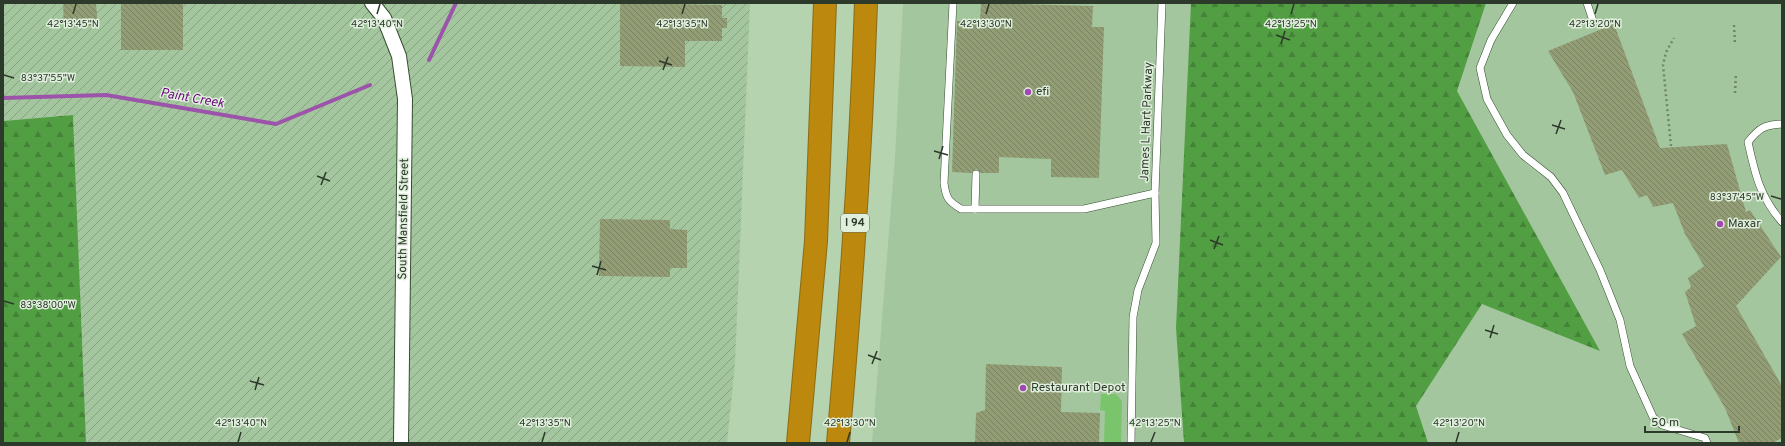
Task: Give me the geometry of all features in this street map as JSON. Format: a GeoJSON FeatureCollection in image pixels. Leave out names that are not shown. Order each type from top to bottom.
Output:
{"type":"FeatureCollection","features":[{"type":"Feature","properties":{"kind":"highway"},"geometry":{"type":"LineString","coordinates":[[798,443],[816,241],[825,3]]}},
{"type":"Feature","properties":{"kind":"highway","name":"I 94"},"geometry":{"type":"LineString","coordinates":[[838,443],[849,311],[863,91],[866,3]]}},
{"type":"Feature","properties":{"kind":"street","name":"South Mansfield Street"},"geometry":{"type":"LineString","coordinates":[[372,3],[384,18],[399,56],[405,99],[401,443]]}},
{"type":"Feature","properties":{"kind":"lane"},"geometry":{"type":"LineString","coordinates":[[953,3],[944,183],[945,195],[951,203],[961,209],[1084,209],[1155,193]]}},
{"type":"Feature","properties":{"kind":"lane","name":"James L Hart Parkway"},"geometry":{"type":"LineString","coordinates":[[1132,443],[1133,318],[1138,290],[1156,243],[1155,193],[1162,3]]}},
{"type":"Feature","properties":{"kind":"lane"},"geometry":{"type":"LineString","coordinates":[[1513,3],[1491,40],[1480,68],[1487,99],[1507,135],[1523,155],[1551,177],[1563,193],[1600,270],[1620,320],[1630,366],[1654,417],[1662,426],[1705,438],[1708,443]]}},
{"type":"Feature","properties":{"kind":"lane"},"geometry":{"type":"LineString","coordinates":[[1587,3],[1593,20]]}},
{"type":"Feature","properties":{"kind":"lane"},"geometry":{"type":"LineString","coordinates":[[1782,124],[1771,125],[1758,130],[1748,142],[1757,181],[1772,211],[1782,222]]}},
{"type":"Feature","properties":{"kind":"lane"},"geometry":{"type":"LineString","coordinates":[[975,209],[976,174]]}},
{"type":"Feature","properties":{"kind":"path"},"geometry":{"type":"LineString","coordinates":[[1734,25],[1735,44]]}},
{"type":"Feature","properties":{"kind":"path"},"geometry":{"type":"LineString","coordinates":[[1671,146],[1664,65],[1666,52],[1674,38]]}},
{"type":"Feature","properties":{"kind":"path"},"geometry":{"type":"LineString","coordinates":[[1735,93],[1736,73]]}},
{"type":"Feature","properties":{"kind":"shaded area"},"geometry":{"type":"Polygon","coordinates":[[[3,3],[750,3],[735,364],[727,443],[85,443],[73,115],[3,121],[3,3]]]}},
{"type":"Feature","properties":{"kind":"shaded area"},"geometry":{"type":"Polygon","coordinates":[[[903,3],[1782,3],[1782,443],[872,443],[895,157],[903,3]]]}},
{"type":"Feature","properties":{"kind":"green space"},"geometry":{"type":"Polygon","coordinates":[[[1191,3],[1486,3],[1457,91],[1600,351],[1482,304],[1416,406],[1428,443],[1184,443],[1176,328],[1191,3]]]}},
{"type":"Feature","properties":{"kind":"green space"},"geometry":{"type":"Polygon","coordinates":[[[73,115],[86,443],[3,443],[3,121],[73,115]]]}},
{"type":"Feature","properties":{"kind":"green space"},"geometry":{"type":"Polygon","coordinates":[[[1101,394],[1116,394],[1122,401],[1121,443],[1104,443],[1105,411],[1100,410],[1101,394]]]}},
{"type":"Feature","properties":{"kind":"building"},"geometry":{"type":"Polygon","coordinates":[[[63,3],[96,3],[98,25],[64,28],[63,3]]]}},
{"type":"Feature","properties":{"kind":"building"},"geometry":{"type":"Polygon","coordinates":[[[121,3],[183,3],[183,50],[121,50],[121,3]]]}},
{"type":"Feature","properties":{"kind":"building"},"geometry":{"type":"Polygon","coordinates":[[[620,3],[722,5],[722,18],[727,18],[727,28],[722,28],[722,41],[685,41],[685,67],[620,66],[620,3]]]}},
{"type":"Feature","properties":{"kind":"building","name":"efi"},"geometry":{"type":"Polygon","coordinates":[[[981,3],[1093,6],[1092,27],[1104,27],[1099,178],[1051,177],[1051,159],[999,157],[999,173],[981,173],[977,169],[971,173],[952,172],[957,21],[980,22],[981,3]]]}},
{"type":"Feature","properties":{"kind":"building","name":"Maxar"},"geometry":{"type":"Polygon","coordinates":[[[1614,24],[1660,148],[1727,144],[1746,212],[1750,210],[1781,257],[1736,306],[1782,386],[1782,438],[1772,443],[1739,443],[1725,408],[1682,334],[1696,326],[1685,292],[1691,287],[1688,278],[1704,266],[1685,234],[1673,203],[1653,207],[1647,195],[1639,198],[1622,170],[1605,175],[1573,92],[1548,51],[1614,24]]]}},
{"type":"Feature","properties":{"kind":"building"},"geometry":{"type":"Polygon","coordinates":[[[600,219],[670,220],[670,229],[687,230],[687,268],[670,268],[670,277],[599,276],[600,219]]]}},
{"type":"Feature","properties":{"kind":"building","name":"Restaurant Depot"},"geometry":{"type":"Polygon","coordinates":[[[986,364],[1062,367],[1061,412],[1100,413],[1099,443],[975,443],[976,413],[985,410],[986,364]]]}},
{"type":"Feature","properties":{"kind":"waterway","name":"Paint Creek"},"geometry":{"type":"LineString","coordinates":[[429,60],[456,3]]}},
{"type":"Feature","properties":{"kind":"waterway","name":"Paint Creek"},"geometry":{"type":"LineString","coordinates":[[3,98],[106,95],[276,124],[370,85]]}},
{"type":"Feature","properties":{"kind":"place","name":"efi"},"geometry":{"type":"Point","coordinates":[1028,92]}},
{"type":"Feature","properties":{"kind":"place","name":"Maxar"},"geometry":{"type":"Point","coordinates":[1720,224]}},
{"type":"Feature","properties":{"kind":"place","name":"Restaurant Depot"},"geometry":{"type":"Point","coordinates":[1023,388]}}]}
